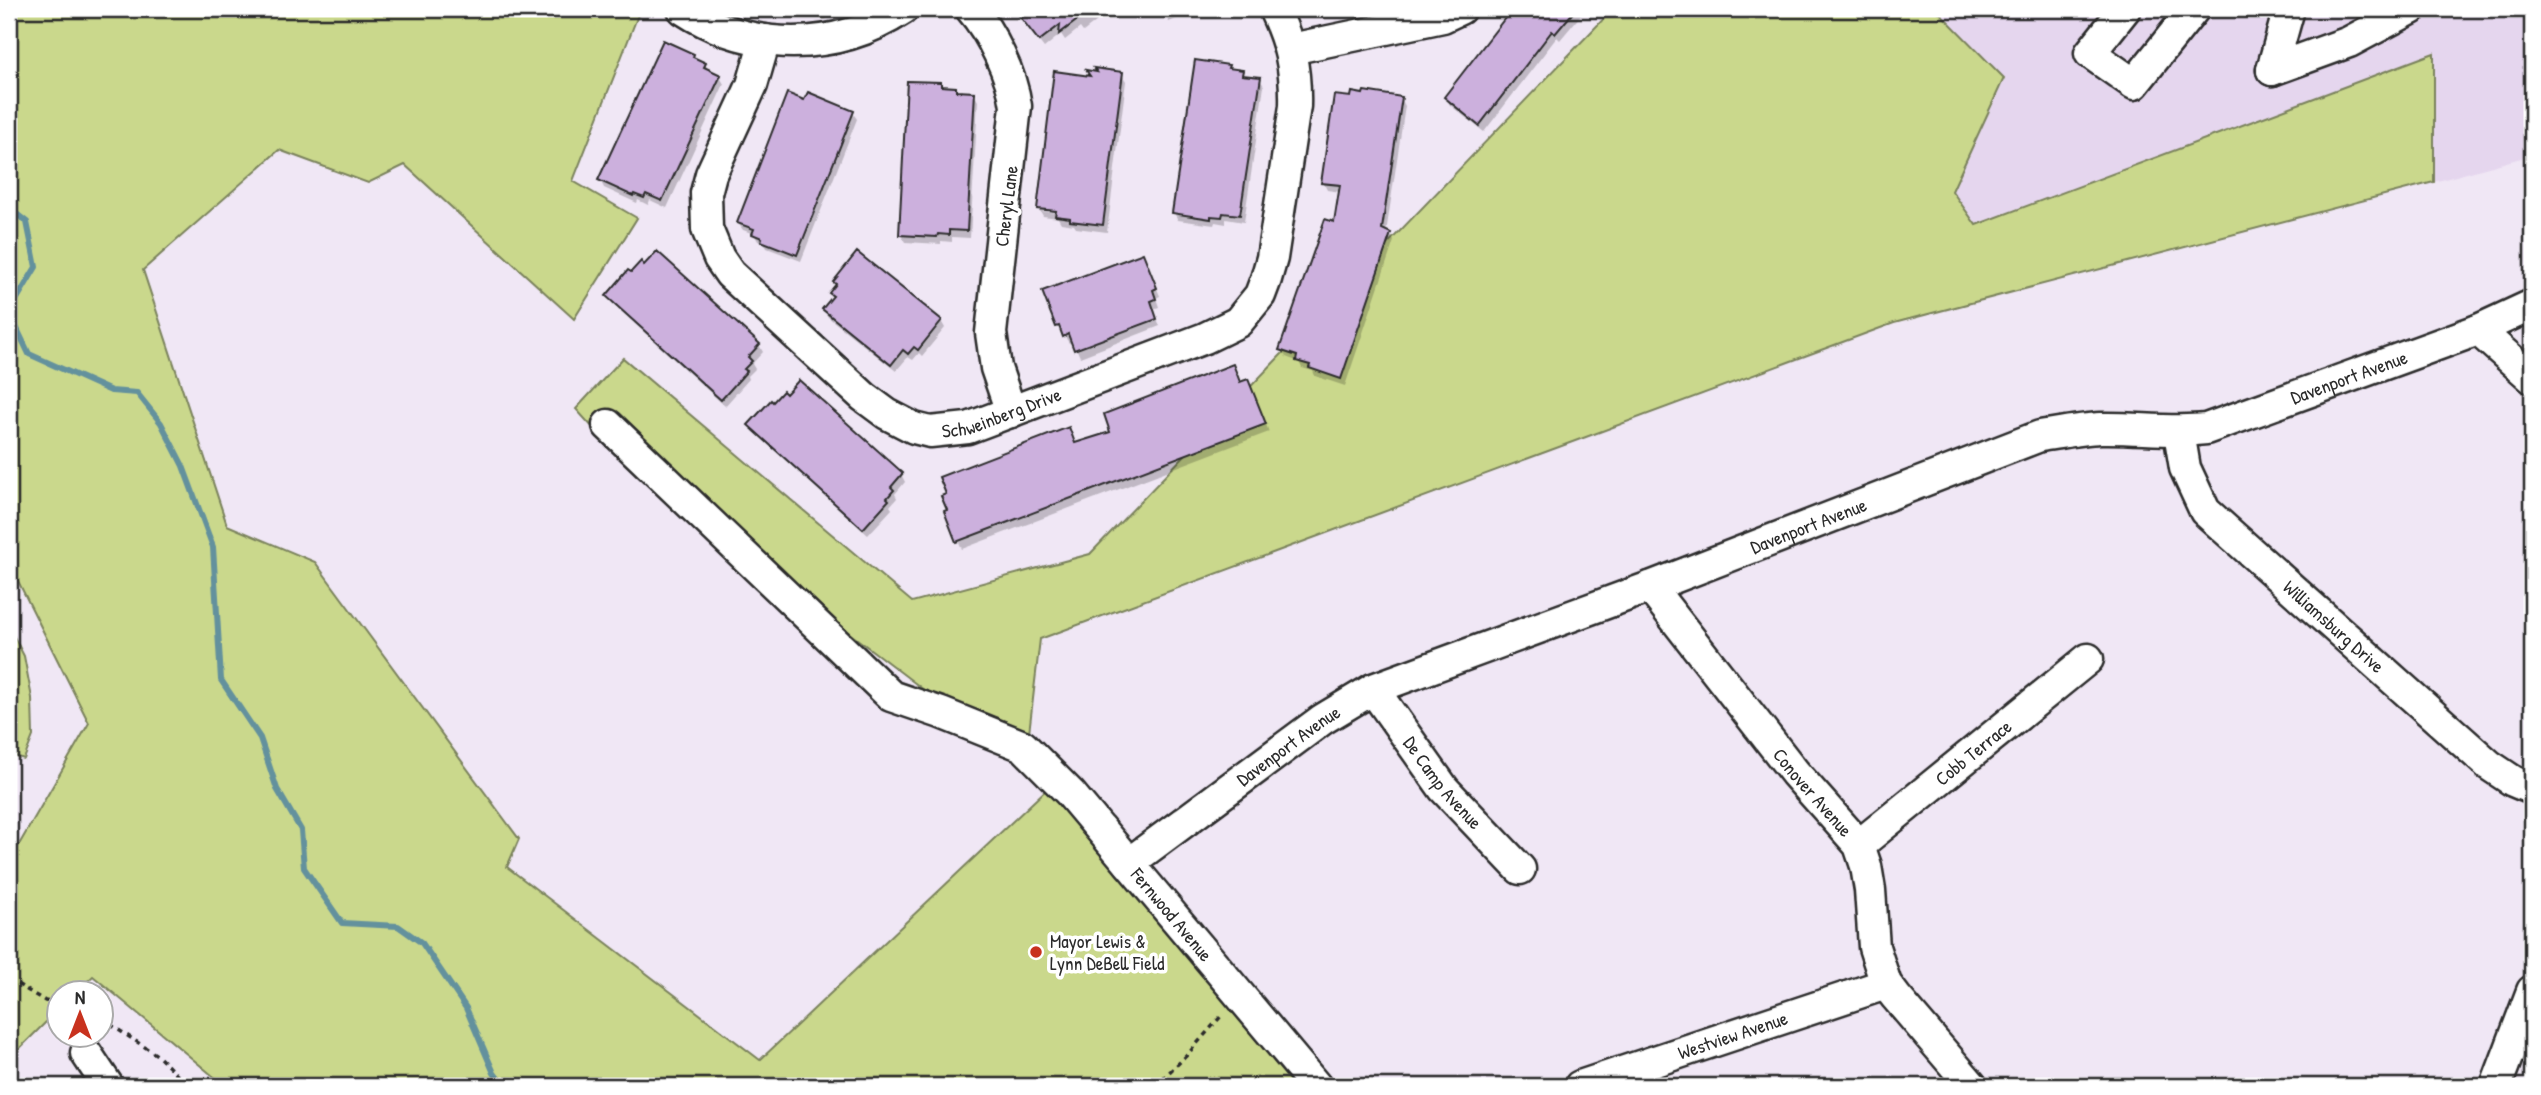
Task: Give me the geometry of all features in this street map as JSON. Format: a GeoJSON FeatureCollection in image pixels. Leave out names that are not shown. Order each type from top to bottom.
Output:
{"type":"FeatureCollection","features":[{"type":"Feature","properties":{"kind":"street"},"geometry":{"type":"LineString","coordinates":[[683,9],[723,30],[765,40],[810,42],[843,36],[882,22],[903,9]]}},
{"type":"Feature","properties":{"kind":"street","name":"Cheryl Lane"},"geometry":{"type":"LineString","coordinates":[[971,9],[986,30],[1007,74],[1017,106],[991,334],[996,368],[1011,412]]}},
{"type":"Feature","properties":{"kind":"street","name":"Schweinberg Drive"},"geometry":{"type":"LineString","coordinates":[[765,40],[752,85],[711,174],[706,193],[707,229],[719,258],[730,274],[864,397],[901,422],[930,432],[947,432],[968,428],[1205,338],[1238,322],[1250,310],[1260,295],[1272,258],[1293,125],[1295,85],[1291,49],[1274,9]]}},
{"type":"Feature","properties":{"kind":"street"},"geometry":{"type":"LineString","coordinates":[[1291,49],[1388,19],[1443,17],[1460,9]]}},
{"type":"Feature","properties":{"kind":"street"},"geometry":{"type":"LineString","coordinates":[[2125,9],[2090,53],[2134,84],[2194,9]]}},
{"type":"Feature","properties":{"kind":"street"},"geometry":{"type":"LineString","coordinates":[[2289,9],[2273,70],[2349,42],[2411,9]]}},
{"type":"Feature","properties":{"kind":"street","name":"Davenport Avenue"},"geometry":{"type":"LineString","coordinates":[[1129,863],[1323,719],[1373,690],[1650,587],[2040,436],[2103,428],[2179,432],[2206,429],[2478,330],[2532,305]]}},
{"type":"Feature","properties":{"kind":"street"},"geometry":{"type":"LineString","coordinates":[[2478,330],[2532,378]]}},
{"type":"Feature","properties":{"kind":"street","name":"Fernwood Avenue"},"geometry":{"type":"LineString","coordinates":[[608,425],[891,696],[1023,746],[1070,793],[1316,1086]]}},
{"type":"Feature","properties":{"kind":"street","name":"Williamsburg Drive"},"geometry":{"type":"LineString","coordinates":[[2179,432],[2185,468],[2205,511],[2489,765],[2513,781],[2532,789]]}},
{"type":"Feature","properties":{"kind":"street","name":"Conover Avenue"},"geometry":{"type":"LineString","coordinates":[[1650,587],[1795,773],[1859,845],[1866,866],[1874,947],[1886,984],[1972,1086]]}},
{"type":"Feature","properties":{"kind":"street","name":"Cobb Terrace"},"geometry":{"type":"LineString","coordinates":[[1859,845],[2088,659]]}},
{"type":"Feature","properties":{"kind":"street","name":"De Camp Avenue"},"geometry":{"type":"LineString","coordinates":[[1373,690],[1444,789],[1520,869]]}},
{"type":"Feature","properties":{"kind":"street","name":"Westview Avenue"},"geometry":{"type":"LineString","coordinates":[[1580,1086],[1886,984]]}},
{"type":"Feature","properties":{"kind":"street"},"geometry":{"type":"LineString","coordinates":[[2496,1086],[2532,990]]}},
{"type":"Feature","properties":{"kind":"street"},"geometry":{"type":"LineString","coordinates":[[86,1053],[108,1086]]}},
{"type":"Feature","properties":{"kind":"path"},"geometry":{"type":"LineString","coordinates":[[9,979],[46,1001]]}},
{"type":"Feature","properties":{"kind":"path"},"geometry":{"type":"LineString","coordinates":[[1155,1086],[1186,1056],[1226,1010]]}},
{"type":"Feature","properties":{"kind":"path"},"geometry":{"type":"LineString","coordinates":[[116,1028],[157,1055],[188,1086]]}},
{"type":"Feature","properties":{"kind":"shaded area"},"geometry":{"type":"Polygon","coordinates":[[[1936,9],[2532,9],[2532,155],[2434,182],[2434,53],[1976,225],[1952,191],[2004,78],[1936,9]]]}},
{"type":"Feature","properties":{"kind":"green space"},"geometry":{"type":"Polygon","coordinates":[[[9,9],[664,9],[638,15],[573,181],[637,218],[574,319],[405,165],[368,183],[279,150],[143,270],[227,525],[315,562],[519,839],[507,867],[760,1060],[1049,787],[1294,1086],[225,1086],[116,995],[116,979],[97,979],[93,976],[90,979],[46,979],[46,1022],[9,1059],[9,862],[89,723],[9,563],[9,9]]]}},
{"type":"Feature","properties":{"kind":"green space"},"geometry":{"type":"Polygon","coordinates":[[[773,9],[845,9],[825,18],[773,9]]]}},
{"type":"Feature","properties":{"kind":"green space"},"geometry":{"type":"Polygon","coordinates":[[[1613,9],[1936,9],[2004,78],[1952,191],[1976,225],[2434,53],[2434,182],[1894,323],[1040,639],[1025,767],[622,460],[576,409],[623,358],[912,602],[1090,554],[1613,9]]]}},
{"type":"Feature","properties":{"kind":"green space"},"geometry":{"type":"Polygon","coordinates":[[[9,627],[24,656],[32,698],[33,736],[24,759],[9,754],[9,627]]]}},
{"type":"Feature","properties":{"kind":"building"},"geometry":{"type":"Polygon","coordinates":[[[1014,9],[1092,9],[1059,34],[1060,25],[1039,41],[1014,9]]]}},
{"type":"Feature","properties":{"kind":"building"},"geometry":{"type":"Polygon","coordinates":[[[1512,9],[1576,9],[1555,34],[1552,31],[1479,126],[1444,97],[1512,9]]]}},
{"type":"Feature","properties":{"kind":"building"},"geometry":{"type":"Polygon","coordinates":[[[663,40],[694,54],[693,57],[706,63],[704,67],[721,75],[662,201],[646,194],[644,198],[634,194],[633,196],[598,180],[663,40]]]}},
{"type":"Feature","properties":{"kind":"building"},"geometry":{"type":"Polygon","coordinates":[[[1195,60],[1229,65],[1228,68],[1243,70],[1242,75],[1261,77],[1240,215],[1223,213],[1222,217],[1211,216],[1211,219],[1172,213],[1195,60]]]}},
{"type":"Feature","properties":{"kind":"building"},"geometry":{"type":"Polygon","coordinates":[[[1094,68],[1123,72],[1103,225],[1070,221],[1070,218],[1055,216],[1056,211],[1037,209],[1054,71],[1090,76],[1086,70],[1097,72],[1094,68]]]}},
{"type":"Feature","properties":{"kind":"building"},"geometry":{"type":"Polygon","coordinates":[[[907,81],[941,82],[941,86],[956,87],[956,91],[975,92],[967,231],[949,230],[949,235],[938,234],[937,237],[899,235],[907,81]]]}},
{"type":"Feature","properties":{"kind":"building"},"geometry":{"type":"Polygon","coordinates":[[[1364,91],[1402,97],[1382,229],[1391,233],[1341,379],[1309,368],[1310,365],[1296,361],[1297,356],[1279,350],[1325,219],[1334,222],[1340,185],[1321,183],[1334,95],[1351,97],[1352,92],[1363,94],[1364,91]]]}},
{"type":"Feature","properties":{"kind":"building"},"geometry":{"type":"Polygon","coordinates":[[[808,92],[854,111],[797,255],[761,241],[762,238],[752,234],[754,229],[737,223],[787,93],[804,100],[808,92]]]}},
{"type":"Feature","properties":{"kind":"building"},"geometry":{"type":"Polygon","coordinates":[[[657,251],[760,344],[748,357],[752,361],[744,369],[747,371],[721,400],[606,296],[628,270],[631,272],[641,261],[644,265],[657,251]]]}},
{"type":"Feature","properties":{"kind":"building"},"geometry":{"type":"Polygon","coordinates":[[[857,252],[942,320],[918,350],[914,347],[908,354],[903,350],[891,365],[822,309],[833,296],[829,293],[836,284],[833,282],[857,252]]]}},
{"type":"Feature","properties":{"kind":"building"},"geometry":{"type":"Polygon","coordinates":[[[1143,253],[1157,288],[1153,290],[1156,299],[1151,301],[1157,319],[1074,350],[1068,334],[1063,337],[1059,326],[1056,327],[1042,291],[1143,253]]]}},
{"type":"Feature","properties":{"kind":"building"},"geometry":{"type":"Polygon","coordinates":[[[1233,364],[1240,382],[1248,379],[1266,424],[956,542],[944,511],[947,510],[941,496],[946,494],[939,477],[1069,427],[1075,443],[1110,432],[1104,414],[1233,364]]]}},
{"type":"Feature","properties":{"kind":"building"},"geometry":{"type":"Polygon","coordinates":[[[799,380],[903,473],[891,487],[894,490],[887,498],[889,500],[863,529],[748,425],[771,400],[773,402],[783,391],[786,394],[799,380]]]}},
{"type":"Feature","properties":{"kind":"waterway"},"geometry":{"type":"LineString","coordinates":[[9,208],[27,222],[36,267],[9,312],[29,354],[111,391],[137,393],[161,423],[183,466],[213,547],[221,680],[260,738],[277,789],[301,830],[304,868],[342,923],[398,926],[422,943],[466,1008],[494,1073],[504,1086]]}},
{"type":"Feature","properties":{"kind":"place","name":"Mayor Lewis & Lynn DeBell Field"},"geometry":{"type":"Point","coordinates":[1036,952]}}]}
